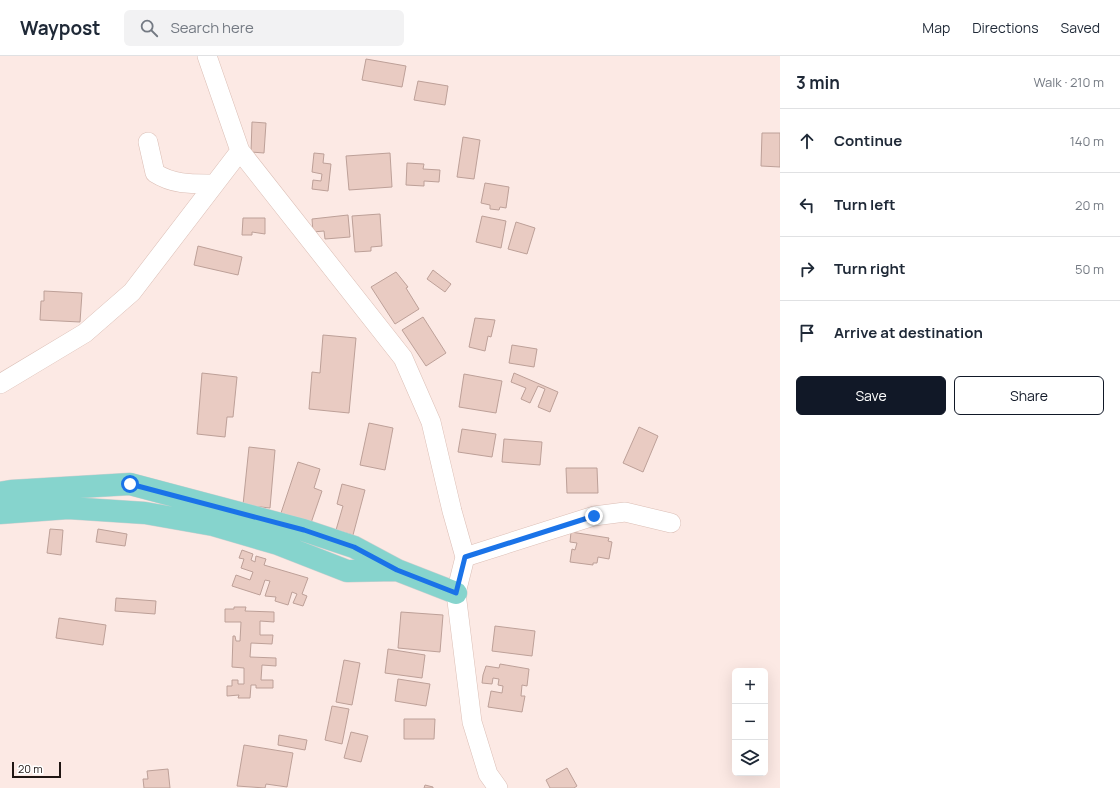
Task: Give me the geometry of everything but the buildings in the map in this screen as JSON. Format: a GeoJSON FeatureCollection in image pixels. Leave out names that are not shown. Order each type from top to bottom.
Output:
{"type":"FeatureCollection","features":[{"type":"Feature","properties":{"kind":"main road"},"geometry":{"type":"LineString","coordinates":[[0,493],[11,491],[130,484],[304,530],[354,547],[397,570],[456,593]]}},
{"type":"Feature","properties":{"kind":"main road"},"geometry":{"type":"LineString","coordinates":[[0,513],[68,508],[145,513],[213,525],[278,544],[348,571],[397,570]]}},
{"type":"Feature","properties":{"kind":"street"},"geometry":{"type":"LineString","coordinates":[[207,56],[240,151],[403,358],[431,422],[452,511],[465,557],[456,593],[472,722],[488,774],[498,788]]}},
{"type":"Feature","properties":{"kind":"street"},"geometry":{"type":"LineString","coordinates":[[148,142],[155,173],[167,181],[186,184],[214,184]]}},
{"type":"Feature","properties":{"kind":"street"},"geometry":{"type":"LineString","coordinates":[[0,384],[85,333],[132,292],[240,151]]}},
{"type":"Feature","properties":{"kind":"street"},"geometry":{"type":"LineString","coordinates":[[465,557],[594,516],[625,512],[671,523]]}},
{"type":"Feature","properties":{"kind":"route"},"geometry":{"type":"LineString","coordinates":[[130,484],[304,530],[354,547],[397,570],[456,593],[465,557],[594,516]]}}]}
